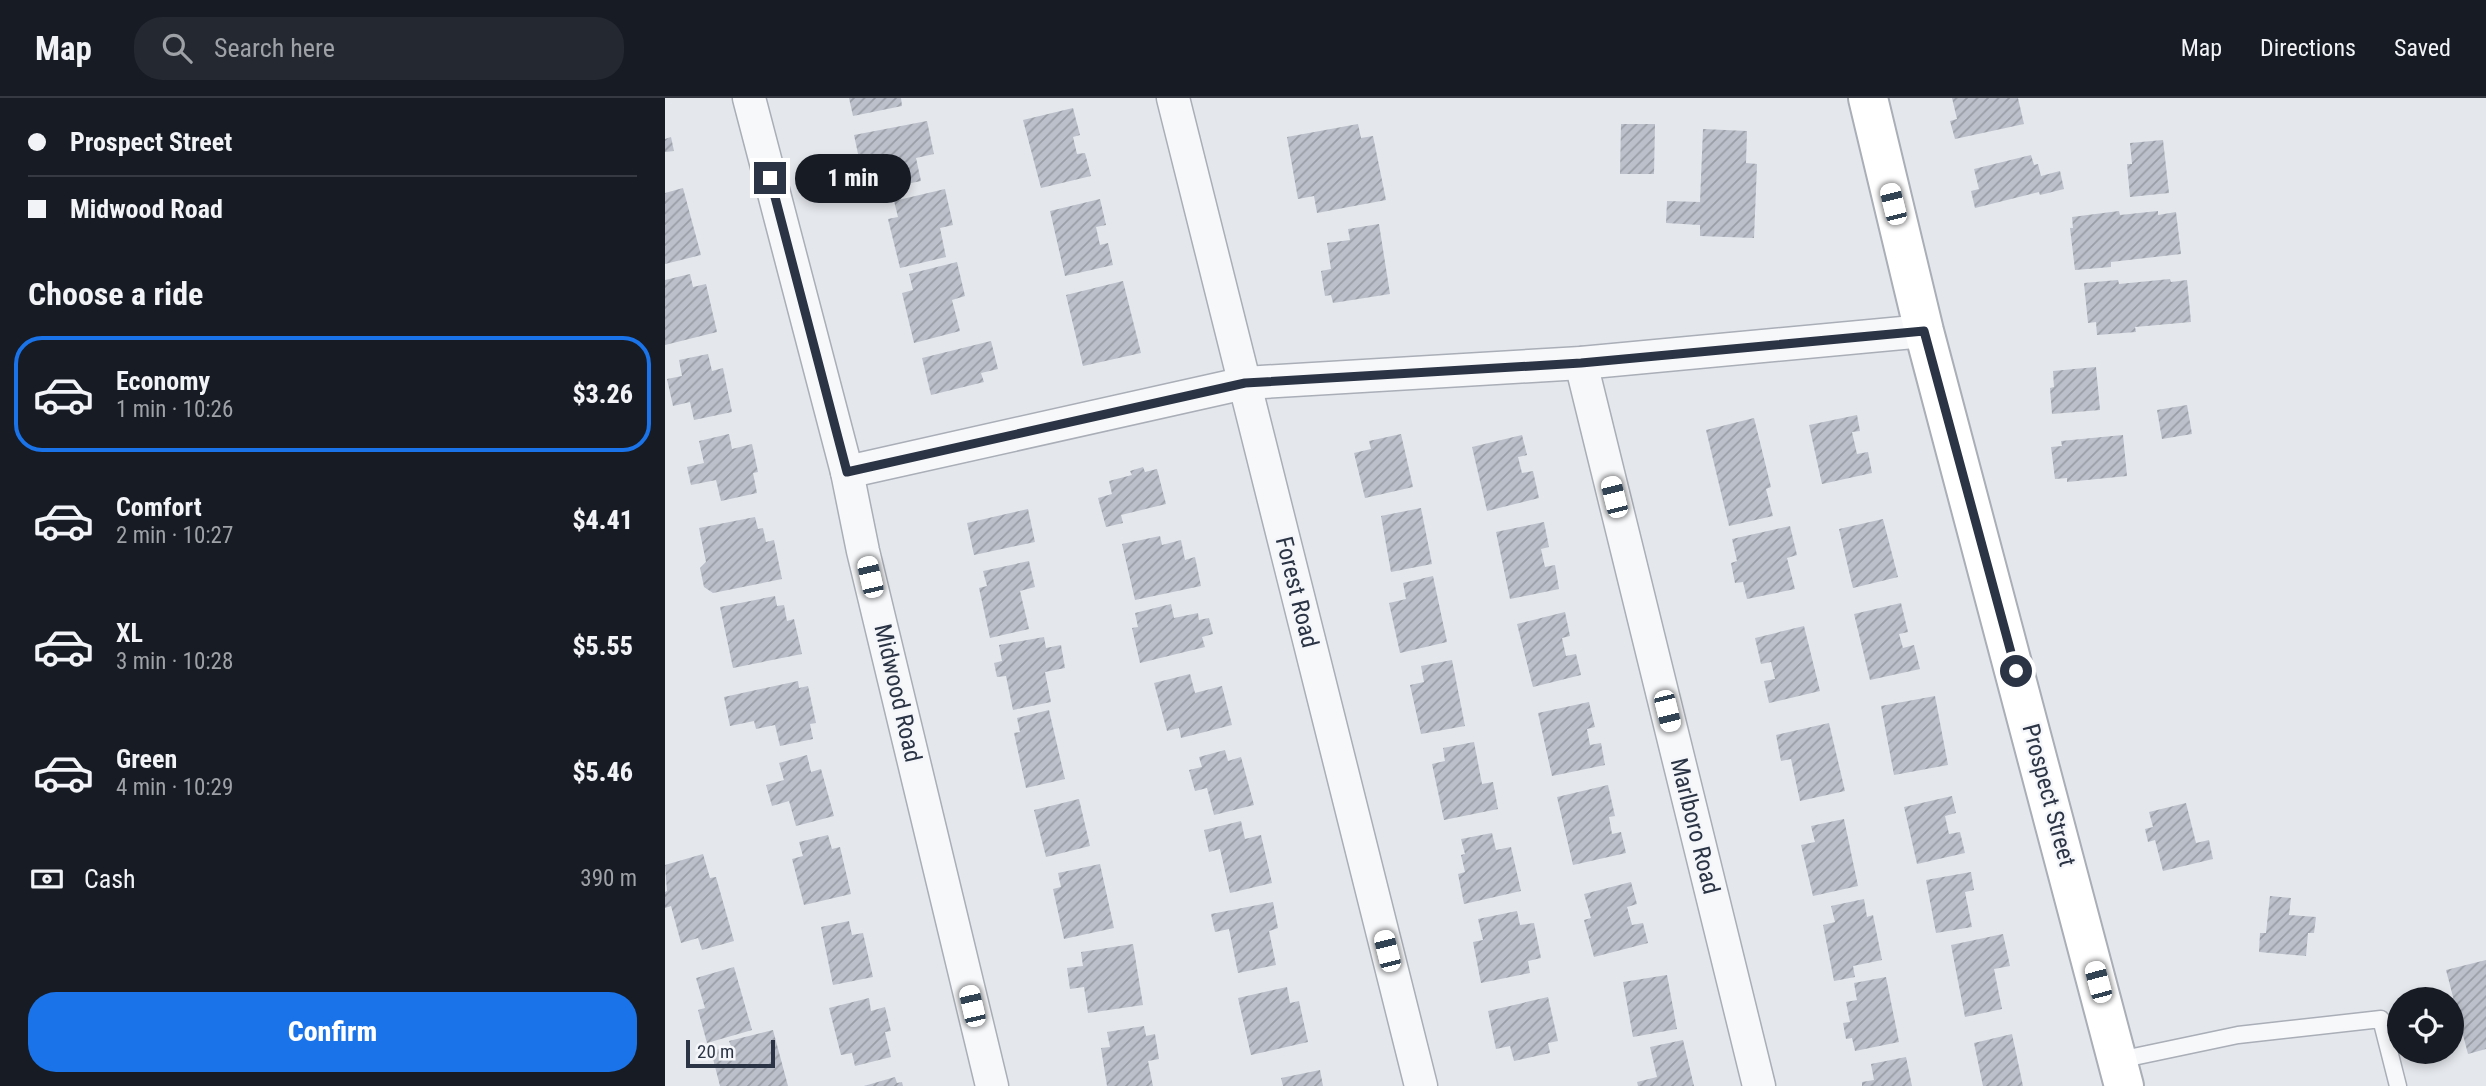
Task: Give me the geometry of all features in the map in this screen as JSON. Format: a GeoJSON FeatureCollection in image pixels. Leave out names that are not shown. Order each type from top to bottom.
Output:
{"type":"FeatureCollection","features":[{"type":"Feature","properties":{"kind":"main road","name":"Prospect Street"},"geometry":{"type":"LineString","coordinates":[[1868,98],[1924,331],[2122,1073]]}},
{"type":"Feature","properties":{"kind":"street","name":"Midwood Road"},"geometry":{"type":"LineString","coordinates":[[749,98],[847,472],[863,551],[992,1086]]}},
{"type":"Feature","properties":{"kind":"street","name":"Forest Road"},"geometry":{"type":"LineString","coordinates":[[1173,98],[1421,1086]]}},
{"type":"Feature","properties":{"kind":"street"},"geometry":{"type":"LineString","coordinates":[[847,472],[1245,383],[1581,363],[1924,331]]}},
{"type":"Feature","properties":{"kind":"street","name":"Marlboro Road"},"geometry":{"type":"LineString","coordinates":[[1581,363],[1759,1086]]}},
{"type":"Feature","properties":{"kind":"lane"},"geometry":{"type":"LineString","coordinates":[[2122,1073],[2238,1035],[2381,1019],[2398,1086]]}},
{"type":"Feature","properties":{"kind":"building"},"geometry":{"type":"Polygon","coordinates":[[[849,98],[901,98],[902,106],[853,116],[849,98]]]}},
{"type":"Feature","properties":{"kind":"building"},"geometry":{"type":"Polygon","coordinates":[[[1952,98],[2018,98],[2024,124],[1955,139],[1950,121],[1957,119],[1952,98]]]}},
{"type":"Feature","properties":{"kind":"building"},"geometry":{"type":"Polygon","coordinates":[[[1073,108],[1080,135],[1073,137],[1077,154],[1085,153],[1091,176],[1041,188],[1023,120],[1073,108]]]}},
{"type":"Feature","properties":{"kind":"building"},"geometry":{"type":"Polygon","coordinates":[[[927,121],[934,154],[916,158],[921,181],[882,189],[877,164],[861,168],[854,135],[927,121]]]}},
{"type":"Feature","properties":{"kind":"building"},"geometry":{"type":"Polygon","coordinates":[[[1358,124],[1361,138],[1373,136],[1386,200],[1317,213],[1314,196],[1298,199],[1287,137],[1358,124]]]}},
{"type":"Feature","properties":{"kind":"building"},"geometry":{"type":"Polygon","coordinates":[[[1621,124],[1655,124],[1654,174],[1620,174],[1621,124]]]}},
{"type":"Feature","properties":{"kind":"building"},"geometry":{"type":"Polygon","coordinates":[[[1703,129],[1747,131],[1746,163],[1757,164],[1754,238],[1700,236],[1700,225],[1666,223],[1667,201],[1700,202],[1703,129]]]}},
{"type":"Feature","properties":{"kind":"building"},"geometry":{"type":"Polygon","coordinates":[[[671,137],[674,151],[665,152],[665,139],[671,137]]]}},
{"type":"Feature","properties":{"kind":"building"},"geometry":{"type":"Polygon","coordinates":[[[2163,140],[2169,193],[2130,197],[2127,164],[2132,164],[2130,143],[2163,140]]]}},
{"type":"Feature","properties":{"kind":"building"},"geometry":{"type":"Polygon","coordinates":[[[2031,155],[2034,165],[2038,164],[2041,176],[2060,171],[2064,189],[2040,195],[2039,192],[1975,208],[1971,191],[1979,189],[1974,169],[2031,155]]]}},
{"type":"Feature","properties":{"kind":"building"},"geometry":{"type":"Polygon","coordinates":[[[683,188],[701,255],[665,264],[665,193],[683,188]]]}},
{"type":"Feature","properties":{"kind":"building"},"geometry":{"type":"Polygon","coordinates":[[[945,189],[953,225],[940,228],[946,257],[900,268],[888,219],[898,217],[894,201],[945,189]]]}},
{"type":"Feature","properties":{"kind":"building"},"geometry":{"type":"Polygon","coordinates":[[[1100,199],[1106,225],[1096,227],[1100,245],[1108,243],[1113,265],[1065,276],[1050,211],[1100,199]]]}},
{"type":"Feature","properties":{"kind":"building"},"geometry":{"type":"Polygon","coordinates":[[[2119,211],[2120,215],[2176,212],[2181,254],[2111,262],[2111,267],[2075,270],[2070,228],[2073,228],[2072,217],[2119,211]]]}},
{"type":"Feature","properties":{"kind":"building"},"geometry":{"type":"Polygon","coordinates":[[[1379,224],[1390,294],[1333,303],[1331,295],[1325,296],[1321,271],[1331,269],[1327,243],[1350,240],[1348,229],[1379,224]]]}},
{"type":"Feature","properties":{"kind":"building"},"geometry":{"type":"Polygon","coordinates":[[[957,262],[965,296],[952,300],[960,331],[914,343],[902,293],[913,290],[909,274],[957,262]]]}},
{"type":"Feature","properties":{"kind":"building"},"geometry":{"type":"Polygon","coordinates":[[[690,274],[693,287],[706,284],[717,332],[665,345],[665,280],[690,274]]]}},
{"type":"Feature","properties":{"kind":"building"},"geometry":{"type":"Polygon","coordinates":[[[2170,279],[2171,282],[2187,280],[2191,322],[2135,327],[2136,332],[2097,335],[2096,322],[2088,323],[2084,283],[2118,280],[2119,284],[2170,279]]]}},
{"type":"Feature","properties":{"kind":"building"},"geometry":{"type":"Polygon","coordinates":[[[1123,281],[1141,353],[1083,366],[1066,295],[1123,281]]]}},
{"type":"Feature","properties":{"kind":"building"},"geometry":{"type":"Polygon","coordinates":[[[991,341],[998,369],[981,373],[984,382],[931,395],[922,358],[991,341]]]}},
{"type":"Feature","properties":{"kind":"building"},"geometry":{"type":"Polygon","coordinates":[[[708,354],[712,371],[723,368],[732,412],[694,420],[690,402],[673,406],[667,379],[682,376],[679,360],[708,354]]]}},
{"type":"Feature","properties":{"kind":"building"},"geometry":{"type":"Polygon","coordinates":[[[2096,367],[2100,410],[2052,414],[2050,388],[2054,387],[2053,371],[2096,367]]]}},
{"type":"Feature","properties":{"kind":"building"},"geometry":{"type":"Polygon","coordinates":[[[2187,405],[2192,434],[2162,439],[2157,410],[2187,405]]]}},
{"type":"Feature","properties":{"kind":"building"},"geometry":{"type":"Polygon","coordinates":[[[1857,415],[1860,431],[1852,432],[1857,454],[1868,452],[1872,473],[1822,484],[1809,425],[1857,415]]]}},
{"type":"Feature","properties":{"kind":"building"},"geometry":{"type":"Polygon","coordinates":[[[1754,418],[1771,487],[1766,489],[1773,516],[1729,526],[1706,430],[1754,418]]]}},
{"type":"Feature","properties":{"kind":"building"},"geometry":{"type":"Polygon","coordinates":[[[729,434],[732,449],[752,444],[758,472],[753,473],[757,493],[721,501],[716,480],[691,485],[687,467],[704,463],[699,441],[729,434]]]}},
{"type":"Feature","properties":{"kind":"building"},"geometry":{"type":"Polygon","coordinates":[[[1401,434],[1413,487],[1365,498],[1354,453],[1371,449],[1369,441],[1401,434]]]}},
{"type":"Feature","properties":{"kind":"building"},"geometry":{"type":"Polygon","coordinates":[[[1522,435],[1527,455],[1518,457],[1522,473],[1533,471],[1539,498],[1487,511],[1472,447],[1522,435]]]}},
{"type":"Feature","properties":{"kind":"building"},"geometry":{"type":"Polygon","coordinates":[[[2123,435],[2127,476],[2067,482],[2067,478],[2055,479],[2051,447],[2062,446],[2061,441],[2123,435]]]}},
{"type":"Feature","properties":{"kind":"building"},"geometry":{"type":"Polygon","coordinates":[[[1143,467],[1145,472],[1157,469],[1166,504],[1121,515],[1123,523],[1106,527],[1098,498],[1112,494],[1109,481],[1132,475],[1130,471],[1143,467]]]}},
{"type":"Feature","properties":{"kind":"building"},"geometry":{"type":"Polygon","coordinates":[[[1421,508],[1432,564],[1391,572],[1381,516],[1421,508]]]}},
{"type":"Feature","properties":{"kind":"building"},"geometry":{"type":"Polygon","coordinates":[[[1028,509],[1035,542],[974,555],[967,523],[1028,509]]]}},
{"type":"Feature","properties":{"kind":"building"},"geometry":{"type":"Polygon","coordinates":[[[755,517],[758,529],[763,528],[766,542],[774,540],[782,579],[713,593],[704,587],[700,568],[706,562],[699,528],[755,517]]]}},
{"type":"Feature","properties":{"kind":"building"},"geometry":{"type":"Polygon","coordinates":[[[1883,519],[1898,577],[1853,588],[1839,529],[1883,519]]]}},
{"type":"Feature","properties":{"kind":"building"},"geometry":{"type":"Polygon","coordinates":[[[1544,522],[1549,547],[1541,549],[1545,567],[1555,565],[1559,589],[1510,599],[1496,532],[1544,522]]]}},
{"type":"Feature","properties":{"kind":"building"},"geometry":{"type":"Polygon","coordinates":[[[1790,526],[1797,555],[1787,558],[1795,589],[1747,599],[1743,582],[1735,583],[1731,563],[1737,561],[1732,539],[1790,526]]]}},
{"type":"Feature","properties":{"kind":"building"},"geometry":{"type":"Polygon","coordinates":[[[1160,536],[1162,545],[1181,540],[1185,560],[1195,557],[1201,586],[1135,600],[1122,544],[1160,536]]]}},
{"type":"Feature","properties":{"kind":"building"},"geometry":{"type":"Polygon","coordinates":[[[1029,561],[1035,587],[1020,591],[1029,629],[990,638],[979,588],[987,586],[983,571],[1029,561]]]}},
{"type":"Feature","properties":{"kind":"building"},"geometry":{"type":"Polygon","coordinates":[[[1433,576],[1447,642],[1400,653],[1389,603],[1406,599],[1403,583],[1433,576]]]}},
{"type":"Feature","properties":{"kind":"building"},"geometry":{"type":"Polygon","coordinates":[[[775,596],[777,606],[784,605],[787,621],[794,619],[802,654],[733,668],[720,607],[775,596]]]}},
{"type":"Feature","properties":{"kind":"building"},"geometry":{"type":"Polygon","coordinates":[[[1901,603],[1908,632],[1899,634],[1903,648],[1914,645],[1920,669],[1870,680],[1854,614],[1901,603]]]}},
{"type":"Feature","properties":{"kind":"building"},"geometry":{"type":"Polygon","coordinates":[[[1171,604],[1174,618],[1198,613],[1199,620],[1209,618],[1213,634],[1202,637],[1205,647],[1140,663],[1132,628],[1138,627],[1135,613],[1171,604]]]}},
{"type":"Feature","properties":{"kind":"building"},"geometry":{"type":"Polygon","coordinates":[[[1565,612],[1570,636],[1562,638],[1566,656],[1576,654],[1581,675],[1533,687],[1517,624],[1565,612]]]}},
{"type":"Feature","properties":{"kind":"building"},"geometry":{"type":"Polygon","coordinates":[[[1804,626],[1820,691],[1769,703],[1764,681],[1775,679],[1771,662],[1761,664],[1755,638],[1804,626]]]}},
{"type":"Feature","properties":{"kind":"building"},"geometry":{"type":"Polygon","coordinates":[[[1044,637],[1046,648],[1061,645],[1065,668],[1045,672],[1051,702],[1013,710],[1006,676],[997,677],[994,663],[1002,661],[999,645],[1044,637]]]}},
{"type":"Feature","properties":{"kind":"building"},"geometry":{"type":"Polygon","coordinates":[[[1452,660],[1465,726],[1421,734],[1410,685],[1424,682],[1421,666],[1452,660]]]}},
{"type":"Feature","properties":{"kind":"building"},"geometry":{"type":"Polygon","coordinates":[[[1190,674],[1195,693],[1222,686],[1232,725],[1181,738],[1179,728],[1167,731],[1154,683],[1190,674]]]}},
{"type":"Feature","properties":{"kind":"building"},"geometry":{"type":"Polygon","coordinates":[[[798,681],[799,688],[808,686],[816,723],[810,724],[813,739],[780,746],[775,725],[756,729],[754,721],[730,726],[724,697],[798,681]]]}},
{"type":"Feature","properties":{"kind":"building"},"geometry":{"type":"Polygon","coordinates":[[[1935,696],[1948,765],[1894,775],[1881,706],[1935,696]]]}},
{"type":"Feature","properties":{"kind":"building"},"geometry":{"type":"Polygon","coordinates":[[[1589,702],[1595,727],[1587,729],[1590,745],[1601,743],[1605,765],[1552,776],[1538,713],[1589,702]]]}},
{"type":"Feature","properties":{"kind":"building"},"geometry":{"type":"Polygon","coordinates":[[[1049,710],[1065,779],[1026,788],[1014,733],[1020,732],[1017,718],[1049,710]]]}},
{"type":"Feature","properties":{"kind":"building"},"geometry":{"type":"Polygon","coordinates":[[[1829,723],[1845,791],[1800,801],[1791,759],[1781,761],[1776,735],[1829,723]]]}},
{"type":"Feature","properties":{"kind":"building"},"geometry":{"type":"Polygon","coordinates":[[[1474,742],[1482,784],[1493,782],[1498,809],[1444,820],[1432,764],[1445,761],[1443,748],[1474,742]]]}},
{"type":"Feature","properties":{"kind":"building"},"geometry":{"type":"Polygon","coordinates":[[[1225,750],[1228,761],[1241,757],[1254,805],[1214,815],[1207,788],[1195,791],[1189,770],[1202,767],[1199,757],[1225,750]]]}},
{"type":"Feature","properties":{"kind":"building"},"geometry":{"type":"Polygon","coordinates":[[[807,755],[811,772],[821,769],[834,816],[796,826],[789,801],[772,806],[766,785],[784,780],[779,763],[807,755]]]}},
{"type":"Feature","properties":{"kind":"building"},"geometry":{"type":"Polygon","coordinates":[[[1608,785],[1615,816],[1609,817],[1612,834],[1621,832],[1626,853],[1573,865],[1557,797],[1608,785]]]}},
{"type":"Feature","properties":{"kind":"building"},"geometry":{"type":"Polygon","coordinates":[[[1952,796],[1956,813],[1945,816],[1949,834],[1960,832],[1965,853],[1917,864],[1904,807],[1952,796]]]}},
{"type":"Feature","properties":{"kind":"building"},"geometry":{"type":"Polygon","coordinates":[[[1079,799],[1090,846],[1046,857],[1034,810],[1079,799]]]}},
{"type":"Feature","properties":{"kind":"building"},"geometry":{"type":"Polygon","coordinates":[[[2186,803],[2196,843],[2209,840],[2213,859],[2163,871],[2155,840],[2148,842],[2145,829],[2153,827],[2149,812],[2186,803]]]}},
{"type":"Feature","properties":{"kind":"building"},"geometry":{"type":"Polygon","coordinates":[[[1844,819],[1858,886],[1813,896],[1801,845],[1815,842],[1811,826],[1844,819]]]}},
{"type":"Feature","properties":{"kind":"building"},"geometry":{"type":"Polygon","coordinates":[[[1241,821],[1245,839],[1261,835],[1272,883],[1230,893],[1220,849],[1209,852],[1204,830],[1241,821]]]}},
{"type":"Feature","properties":{"kind":"building"},"geometry":{"type":"Polygon","coordinates":[[[1492,833],[1496,850],[1511,847],[1521,891],[1464,904],[1458,874],[1465,872],[1461,855],[1465,854],[1461,839],[1492,833]]]}},
{"type":"Feature","properties":{"kind":"building"},"geometry":{"type":"Polygon","coordinates":[[[828,835],[832,849],[840,847],[851,894],[804,905],[792,859],[803,856],[799,842],[828,835]]]}},
{"type":"Feature","properties":{"kind":"building"},"geometry":{"type":"Polygon","coordinates":[[[703,854],[710,878],[716,877],[734,941],[702,950],[698,938],[681,943],[671,906],[665,908],[665,865],[703,854]]]}},
{"type":"Feature","properties":{"kind":"building"},"geometry":{"type":"Polygon","coordinates":[[[1100,864],[1114,928],[1064,939],[1053,889],[1061,887],[1058,873],[1100,864]]]}},
{"type":"Feature","properties":{"kind":"building"},"geometry":{"type":"Polygon","coordinates":[[[1971,872],[1974,890],[1965,892],[1972,927],[1936,933],[1926,880],[1971,872]]]}},
{"type":"Feature","properties":{"kind":"building"},"geometry":{"type":"Polygon","coordinates":[[[1631,882],[1637,904],[1627,907],[1632,925],[1643,923],[1648,943],[1594,957],[1584,920],[1591,918],[1584,894],[1631,882]]]}},
{"type":"Feature","properties":{"kind":"building"},"geometry":{"type":"Polygon","coordinates":[[[2270,896],[2291,898],[2289,915],[2316,917],[2314,933],[2308,933],[2306,956],[2259,952],[2260,933],[2266,933],[2270,896]]]}},
{"type":"Feature","properties":{"kind":"building"},"geometry":{"type":"Polygon","coordinates":[[[1864,899],[1867,917],[1873,915],[1882,960],[1853,966],[1855,977],[1834,981],[1823,925],[1835,922],[1831,906],[1864,899]]]}},
{"type":"Feature","properties":{"kind":"building"},"geometry":{"type":"Polygon","coordinates":[[[1273,902],[1278,928],[1269,931],[1276,965],[1238,973],[1229,929],[1215,932],[1211,914],[1273,902]]]}},
{"type":"Feature","properties":{"kind":"building"},"geometry":{"type":"Polygon","coordinates":[[[1517,911],[1520,925],[1534,923],[1541,958],[1528,961],[1530,973],[1481,983],[1473,942],[1483,940],[1478,919],[1517,911]]]}},
{"type":"Feature","properties":{"kind":"building"},"geometry":{"type":"Polygon","coordinates":[[[849,921],[852,935],[863,933],[873,977],[833,985],[821,927],[849,921]]]}},
{"type":"Feature","properties":{"kind":"building"},"geometry":{"type":"Polygon","coordinates":[[[2003,934],[2010,966],[1994,969],[2002,1009],[1965,1017],[1951,945],[2003,934]]]}},
{"type":"Feature","properties":{"kind":"building"},"geometry":{"type":"Polygon","coordinates":[[[1133,944],[1143,1005],[1088,1013],[1084,987],[1070,989],[1067,968],[1083,966],[1081,952],[1133,944]]]}},
{"type":"Feature","properties":{"kind":"building"},"geometry":{"type":"Polygon","coordinates":[[[2486,960],[2486,1049],[2468,1054],[2464,1039],[2464,987],[2450,987],[2446,970],[2486,960]]]}},
{"type":"Feature","properties":{"kind":"building"},"geometry":{"type":"Polygon","coordinates":[[[734,967],[752,1030],[707,1043],[698,1010],[705,1008],[696,978],[734,967]]]}},
{"type":"Feature","properties":{"kind":"building"},"geometry":{"type":"Polygon","coordinates":[[[1667,975],[1677,1029],[1633,1037],[1623,982],[1667,975]]]}},
{"type":"Feature","properties":{"kind":"building"},"geometry":{"type":"Polygon","coordinates":[[[1886,977],[1899,1042],[1855,1051],[1852,1038],[1846,1039],[1843,1023],[1850,1022],[1846,1002],[1857,1000],[1854,983],[1886,977]]]}},
{"type":"Feature","properties":{"kind":"building"},"geometry":{"type":"Polygon","coordinates":[[[1287,987],[1290,1003],[1299,1001],[1308,1042],[1251,1055],[1238,998],[1287,987]]]}},
{"type":"Feature","properties":{"kind":"building"},"geometry":{"type":"Polygon","coordinates":[[[1548,997],[1558,1041],[1548,1043],[1550,1053],[1514,1061],[1510,1046],[1496,1049],[1488,1011],[1548,997]]]}},
{"type":"Feature","properties":{"kind":"building"},"geometry":{"type":"Polygon","coordinates":[[[869,998],[871,1011],[885,1007],[891,1031],[885,1032],[891,1057],[855,1066],[852,1053],[841,1055],[829,1008],[869,998]]]}},
{"type":"Feature","properties":{"kind":"building"},"geometry":{"type":"Polygon","coordinates":[[[1144,1026],[1146,1036],[1155,1034],[1159,1059],[1148,1061],[1153,1086],[1107,1086],[1101,1048],[1110,1047],[1107,1032],[1144,1026]]]}},
{"type":"Feature","properties":{"kind":"building"},"geometry":{"type":"Polygon","coordinates":[[[773,1030],[788,1086],[720,1086],[711,1051],[731,1046],[729,1041],[773,1030]]]}},
{"type":"Feature","properties":{"kind":"building"},"geometry":{"type":"Polygon","coordinates":[[[2012,1034],[2023,1086],[1983,1086],[1974,1043],[2012,1034]]]}},
{"type":"Feature","properties":{"kind":"building"},"geometry":{"type":"Polygon","coordinates":[[[1683,1040],[1694,1086],[1638,1086],[1637,1082],[1657,1077],[1650,1047],[1683,1040]]]}},
{"type":"Feature","properties":{"kind":"building"},"geometry":{"type":"Polygon","coordinates":[[[1906,1057],[1912,1086],[1862,1086],[1862,1082],[1874,1080],[1871,1064],[1906,1057]]]}},
{"type":"Feature","properties":{"kind":"building"},"geometry":{"type":"Polygon","coordinates":[[[1320,1070],[1323,1086],[1283,1086],[1281,1078],[1320,1070]]]}},
{"type":"Feature","properties":{"kind":"building"},"geometry":{"type":"Polygon","coordinates":[[[895,1077],[897,1083],[902,1082],[903,1086],[864,1086],[895,1077]]]}},
{"type":"Feature","properties":{"kind":"route"},"geometry":{"type":"LineString","coordinates":[[770,178],[847,472],[1245,383],[1581,363],[1924,331],[2016,671]]}}]}
